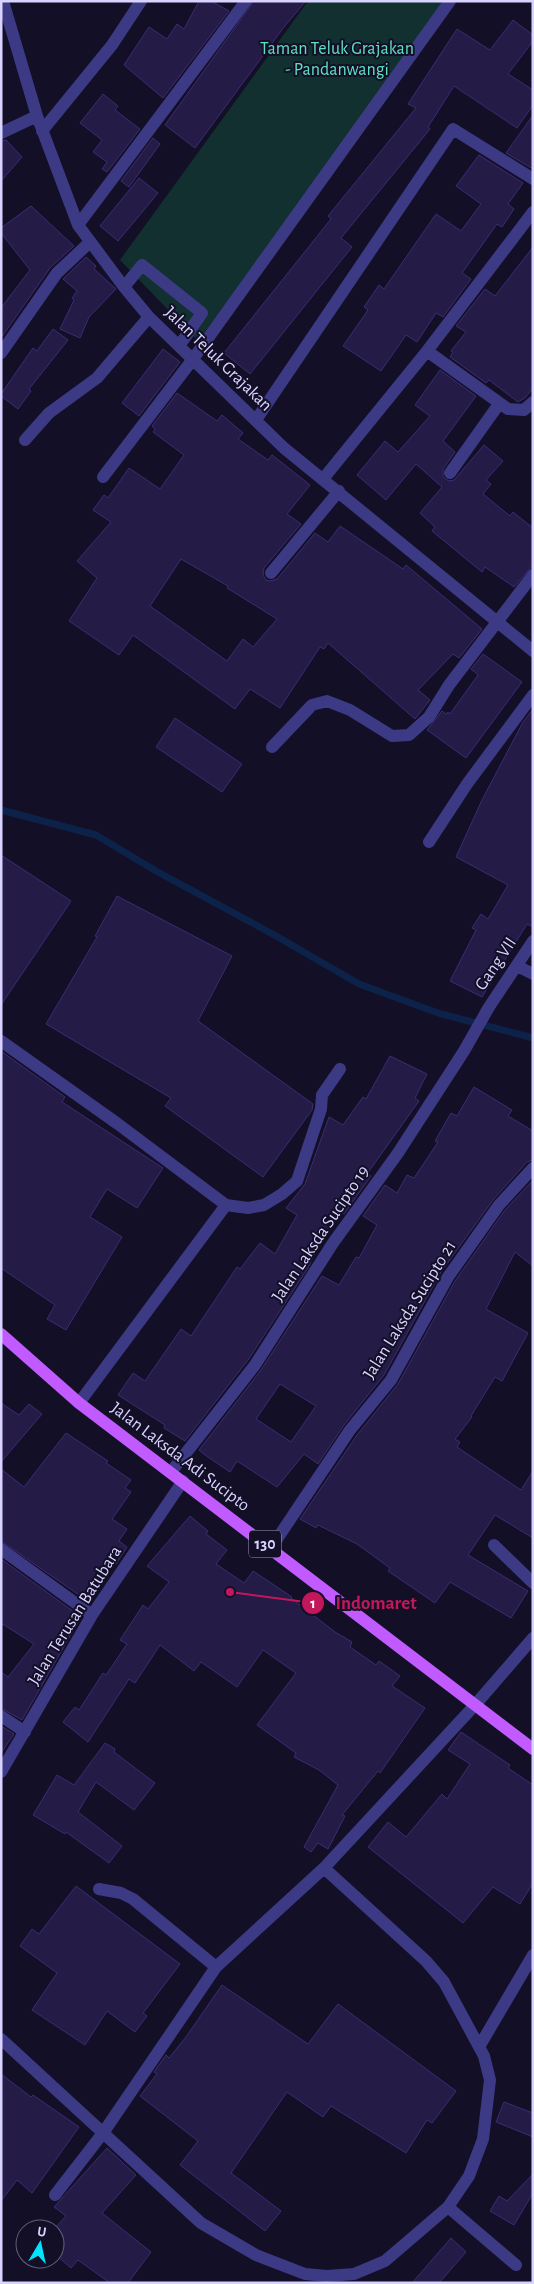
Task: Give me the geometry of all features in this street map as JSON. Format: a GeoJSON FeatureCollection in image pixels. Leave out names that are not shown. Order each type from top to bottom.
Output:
{"type":"FeatureCollection","features":[{"type":"Feature","properties":{"kind":"main road","name":"Jalan Laksda Adi Sucipto"},"geometry":{"type":"LineString","coordinates":[[1,1334],[79,1403],[533,1749]]}},
{"type":"Feature","properties":{"kind":"street","name":"Jalan Teluk Grajakan"},"geometry":{"type":"LineString","coordinates":[[3,1],[42,132],[78,226],[89,243],[149,317],[284,448],[533,651]]}},
{"type":"Feature","properties":{"kind":"street"},"geometry":{"type":"LineString","coordinates":[[42,132],[112,45],[141,1]]}},
{"type":"Feature","properties":{"kind":"street"},"geometry":{"type":"LineString","coordinates":[[78,226],[246,1]]}},
{"type":"Feature","properties":{"kind":"street"},"geometry":{"type":"LineString","coordinates":[[103,476],[193,359],[450,1]]}},
{"type":"Feature","properties":{"kind":"street"},"geometry":{"type":"LineString","coordinates":[[1,133],[37,116]]}},
{"type":"Feature","properties":{"kind":"street"},"geometry":{"type":"LineString","coordinates":[[256,420],[453,129],[533,179]]}},
{"type":"Feature","properties":{"kind":"street"},"geometry":{"type":"LineString","coordinates":[[323,479],[427,351],[533,212]]}},
{"type":"Feature","properties":{"kind":"street"},"geometry":{"type":"LineString","coordinates":[[1,353],[57,273],[89,243]]}},
{"type":"Feature","properties":{"kind":"street"},"geometry":{"type":"LineString","coordinates":[[124,286],[142,266],[202,313],[179,346]]}},
{"type":"Feature","properties":{"kind":"street"},"geometry":{"type":"LineString","coordinates":[[24,440],[49,413],[97,378],[149,317]]}},
{"type":"Feature","properties":{"kind":"street"},"geometry":{"type":"LineString","coordinates":[[427,351],[508,409],[524,410],[533,402]]}},
{"type":"Feature","properties":{"kind":"street"},"geometry":{"type":"LineString","coordinates":[[450,473],[499,404]]}},
{"type":"Feature","properties":{"kind":"street"},"geometry":{"type":"LineString","coordinates":[[271,573],[339,491]]}},
{"type":"Feature","properties":{"kind":"street"},"geometry":{"type":"LineString","coordinates":[[272,747],[312,705],[327,701],[350,710],[392,736],[409,735],[429,717],[449,685],[533,575]]}},
{"type":"Feature","properties":{"kind":"street"},"geometry":{"type":"LineString","coordinates":[[429,842],[467,784],[533,695]]}},
{"type":"Feature","properties":{"kind":"street","name":"Gang VII"},"geometry":{"type":"LineString","coordinates":[[489,1007],[533,941]]}},
{"type":"Feature","properties":{"kind":"street"},"geometry":{"type":"LineString","coordinates":[[517,966],[533,974]]}},
{"type":"Feature","properties":{"kind":"street","name":"Jalan Laksda Sucipto 19"},"geometry":{"type":"LineString","coordinates":[[170,1472],[255,1365],[333,1243],[398,1153],[464,1050],[489,1007]]}},
{"type":"Feature","properties":{"kind":"street"},"geometry":{"type":"LineString","coordinates":[[1,1041],[118,1124],[226,1205],[248,1208],[264,1205],[282,1194],[297,1180],[321,1109],[322,1095],[340,1069]]}},
{"type":"Feature","properties":{"kind":"street","name":"Jalan Laksda Sucipto 21"},"geometry":{"type":"LineString","coordinates":[[271,1548],[350,1430],[391,1380],[448,1277],[499,1205],[533,1168]]}},
{"type":"Feature","properties":{"kind":"street"},"geometry":{"type":"LineString","coordinates":[[79,1403],[226,1205]]}},
{"type":"Feature","properties":{"kind":"street","name":"Jalan Terusan Batubara"},"geometry":{"type":"LineString","coordinates":[[1,1772],[26,1732],[92,1615],[183,1481]]}},
{"type":"Feature","properties":{"kind":"street"},"geometry":{"type":"LineString","coordinates":[[494,1545],[533,1582]]}},
{"type":"Feature","properties":{"kind":"street"},"geometry":{"type":"LineString","coordinates":[[1,1548],[92,1615]]}},
{"type":"Feature","properties":{"kind":"street"},"geometry":{"type":"LineString","coordinates":[[55,2195],[103,2133],[216,1967],[324,1868],[475,1705],[533,1638]]}},
{"type":"Feature","properties":{"kind":"street"},"geometry":{"type":"LineString","coordinates":[[1,1716],[26,1732]]}},
{"type":"Feature","properties":{"kind":"street"},"geometry":{"type":"LineString","coordinates":[[1,2039],[201,2223],[256,2255],[305,2274],[327,2276],[354,2274],[385,2261],[448,2207],[468,2176],[483,2139],[490,2080],[480,2047],[444,1982],[432,1968],[324,1868]]}},
{"type":"Feature","properties":{"kind":"street"},"geometry":{"type":"LineString","coordinates":[[99,1889],[121,1893],[133,1900],[216,1967]]}},
{"type":"Feature","properties":{"kind":"street"},"geometry":{"type":"LineString","coordinates":[[480,2047],[533,1955]]}},
{"type":"Feature","properties":{"kind":"street"},"geometry":{"type":"LineString","coordinates":[[448,2207],[516,2265]]}},
{"type":"Feature","properties":{"kind":"green space","name":"Taman Teluk Grajakan - Pandanwangi"},"geometry":{"type":"Polygon","coordinates":[[[308,1],[451,1],[198,341],[120,260],[308,1]]]}},
{"type":"Feature","properties":{"kind":"building"},"geometry":{"type":"Polygon","coordinates":[[[199,1],[211,1],[229,11],[163,98],[124,65],[149,27],[167,39],[177,24],[184,29],[199,1]]]}},
{"type":"Feature","properties":{"kind":"building"},"geometry":{"type":"Polygon","coordinates":[[[254,1],[306,1],[284,27],[195,148],[165,125],[254,1]]]}},
{"type":"Feature","properties":{"kind":"building"},"geometry":{"type":"Polygon","coordinates":[[[513,20],[533,35],[533,41],[508,74],[533,90],[533,105],[517,128],[454,86],[428,127],[430,129],[341,238],[352,247],[250,374],[224,353],[331,219],[328,216],[416,108],[408,104],[457,29],[490,50],[513,20]]]}},
{"type":"Feature","properties":{"kind":"building"},"geometry":{"type":"Polygon","coordinates":[[[103,94],[118,106],[115,110],[140,129],[107,172],[102,169],[107,162],[93,152],[102,140],[80,123],[103,94]]]}},
{"type":"Feature","properties":{"kind":"building"},"geometry":{"type":"Polygon","coordinates":[[[533,115],[533,169],[506,153],[533,115]]]}},
{"type":"Feature","properties":{"kind":"building"},"geometry":{"type":"Polygon","coordinates":[[[153,138],[160,144],[129,187],[121,181],[153,138]]]}},
{"type":"Feature","properties":{"kind":"building"},"geometry":{"type":"Polygon","coordinates":[[[6,140],[22,157],[1,181],[1,141],[6,140]]]}},
{"type":"Feature","properties":{"kind":"building"},"geometry":{"type":"Polygon","coordinates":[[[479,155],[523,183],[508,204],[514,209],[502,227],[497,224],[462,273],[471,279],[443,317],[436,313],[417,342],[406,335],[381,371],[343,346],[368,310],[364,307],[379,285],[384,289],[436,214],[461,231],[481,204],[456,186],[479,155]]]}},
{"type":"Feature","properties":{"kind":"building"},"geometry":{"type":"Polygon","coordinates":[[[139,178],[158,193],[118,241],[100,226],[139,178]]]}},
{"type":"Feature","properties":{"kind":"building"},"geometry":{"type":"Polygon","coordinates":[[[31,206],[74,246],[50,268],[1,338],[1,308],[30,270],[1,233],[1,228],[31,206]]]}},
{"type":"Feature","properties":{"kind":"building"},"geometry":{"type":"Polygon","coordinates":[[[533,247],[533,388],[525,398],[518,402],[489,380],[486,383],[450,357],[453,352],[451,351],[466,332],[456,326],[485,289],[495,296],[533,247]]]}},
{"type":"Feature","properties":{"kind":"building"},"geometry":{"type":"Polygon","coordinates":[[[86,257],[96,266],[94,269],[116,289],[89,317],[80,338],[60,329],[74,300],[72,298],[77,291],[63,279],[86,257]]]}},
{"type":"Feature","properties":{"kind":"building"},"geometry":{"type":"Polygon","coordinates":[[[53,329],[68,340],[29,389],[31,391],[18,409],[1,394],[33,348],[37,351],[53,329]]]}},
{"type":"Feature","properties":{"kind":"building"},"geometry":{"type":"Polygon","coordinates":[[[163,349],[180,362],[139,416],[122,403],[163,349]]]}},
{"type":"Feature","properties":{"kind":"building"},"geometry":{"type":"Polygon","coordinates":[[[440,370],[476,396],[443,441],[455,452],[443,469],[443,477],[449,481],[454,480],[484,445],[503,461],[486,480],[491,484],[483,494],[510,516],[513,512],[533,528],[533,565],[514,587],[485,567],[482,572],[432,531],[435,527],[420,513],[442,487],[416,464],[386,500],[357,475],[385,441],[398,452],[430,416],[415,405],[440,370]]]}},
{"type":"Feature","properties":{"kind":"building"},"geometry":{"type":"Polygon","coordinates":[[[177,393],[217,421],[222,415],[243,433],[238,439],[268,460],[272,455],[310,485],[287,514],[301,524],[264,568],[263,575],[266,580],[277,579],[315,533],[328,542],[340,526],[403,569],[406,565],[482,629],[459,658],[453,654],[418,690],[430,700],[415,719],[328,643],[324,649],[320,647],[280,708],[250,689],[235,709],[133,635],[119,655],[69,621],[97,578],[77,561],[111,522],[93,510],[104,495],[108,498],[129,468],[160,489],[184,455],[153,432],[155,429],[152,426],[177,393]],[[181,559],[150,606],[227,661],[243,639],[253,647],[277,619],[227,588],[228,586],[181,559]]]}},
{"type":"Feature","properties":{"kind":"building"},"geometry":{"type":"Polygon","coordinates":[[[483,654],[522,682],[466,758],[427,730],[442,711],[450,714],[478,675],[471,669],[483,654]]]}},
{"type":"Feature","properties":{"kind":"building"},"geometry":{"type":"Polygon","coordinates":[[[533,709],[533,927],[527,924],[482,997],[450,981],[476,930],[472,928],[481,914],[488,919],[508,885],[456,857],[482,800],[523,722],[533,709]]]}},
{"type":"Feature","properties":{"kind":"building"},"geometry":{"type":"Polygon","coordinates":[[[175,718],[242,764],[222,792],[156,747],[175,718]]]}},
{"type":"Feature","properties":{"kind":"building"},"geometry":{"type":"Polygon","coordinates":[[[1,855],[71,901],[1,1005],[1,855]]]}},
{"type":"Feature","properties":{"kind":"building"},"geometry":{"type":"Polygon","coordinates":[[[117,896],[232,956],[198,1021],[313,1104],[312,1110],[263,1177],[165,1106],[171,1098],[46,1024],[97,937],[95,936],[117,896]]]}},
{"type":"Feature","properties":{"kind":"building"},"geometry":{"type":"Polygon","coordinates":[[[1,1051],[65,1097],[62,1102],[163,1168],[137,1208],[107,1189],[90,1217],[122,1237],[66,1330],[47,1319],[55,1305],[1,1268],[1,1051]]]}},
{"type":"Feature","properties":{"kind":"building"},"geometry":{"type":"Polygon","coordinates":[[[390,1056],[427,1074],[415,1098],[419,1101],[367,1174],[371,1176],[344,1214],[341,1212],[318,1246],[308,1268],[248,1360],[185,1441],[164,1428],[165,1425],[118,1395],[133,1373],[145,1381],[181,1329],[191,1336],[237,1267],[240,1269],[260,1243],[275,1254],[297,1215],[286,1208],[305,1184],[329,1117],[343,1125],[363,1097],[366,1099],[390,1056]]]}},
{"type":"Feature","properties":{"kind":"building"},"geometry":{"type":"Polygon","coordinates":[[[474,1087],[512,1110],[508,1116],[533,1131],[533,1160],[527,1162],[493,1200],[441,1272],[384,1375],[344,1425],[318,1464],[304,1454],[277,1487],[237,1461],[230,1472],[205,1455],[199,1450],[261,1370],[322,1276],[339,1285],[356,1257],[359,1258],[377,1225],[363,1216],[385,1185],[397,1193],[407,1175],[414,1178],[438,1142],[435,1141],[451,1113],[457,1116],[474,1087]],[[280,1384],[256,1419],[291,1442],[316,1406],[280,1384]]]}},
{"type":"Feature","properties":{"kind":"building"},"geometry":{"type":"Polygon","coordinates":[[[533,1180],[533,1266],[515,1252],[486,1309],[528,1333],[502,1381],[495,1377],[472,1417],[455,1439],[460,1442],[457,1447],[521,1490],[533,1471],[533,1538],[495,1515],[468,1555],[528,1591],[511,1618],[450,1582],[435,1603],[388,1571],[390,1568],[357,1544],[318,1525],[316,1528],[300,1519],[357,1435],[398,1384],[455,1281],[505,1210],[533,1180]]]}},
{"type":"Feature","properties":{"kind":"building"},"geometry":{"type":"Polygon","coordinates":[[[1,1403],[19,1415],[29,1404],[42,1414],[1,1462],[1,1403]]]}},
{"type":"Feature","properties":{"kind":"building"},"geometry":{"type":"Polygon","coordinates":[[[66,1433],[108,1461],[106,1463],[131,1480],[125,1488],[131,1492],[112,1519],[127,1529],[119,1541],[127,1547],[116,1564],[110,1560],[82,1597],[1,1541],[1,1469],[24,1487],[66,1433]]]}},
{"type":"Feature","properties":{"kind":"building"},"geometry":{"type":"Polygon","coordinates":[[[190,1516],[208,1531],[206,1534],[227,1550],[216,1564],[244,1583],[253,1571],[292,1597],[335,1632],[352,1642],[350,1647],[376,1665],[379,1661],[400,1676],[392,1686],[425,1708],[380,1773],[378,1771],[342,1815],[345,1816],[328,1849],[318,1843],[311,1852],[304,1847],[338,1785],[319,1770],[294,1757],[296,1753],[257,1725],[296,1673],[263,1650],[237,1687],[201,1662],[194,1671],[160,1645],[135,1683],[129,1679],[88,1742],[63,1722],[75,1707],[79,1710],[103,1673],[106,1675],[127,1644],[120,1640],[143,1605],[148,1609],[169,1582],[147,1566],[190,1516]]]}},
{"type":"Feature","properties":{"kind":"building"},"geometry":{"type":"Polygon","coordinates":[[[1,1559],[81,1617],[22,1720],[1,1708],[1,1672],[8,1677],[34,1644],[1,1623],[1,1559]]]}},
{"type":"Feature","properties":{"kind":"building"},"geometry":{"type":"Polygon","coordinates":[[[1,1726],[14,1734],[1,1753],[1,1726]]]}},
{"type":"Feature","properties":{"kind":"building"},"geometry":{"type":"Polygon","coordinates":[[[461,1732],[510,1765],[508,1768],[533,1785],[533,1883],[520,1904],[493,1887],[463,1923],[368,1847],[388,1822],[406,1837],[442,1794],[447,1799],[470,1764],[448,1750],[461,1732]]]}},
{"type":"Feature","properties":{"kind":"building"},"geometry":{"type":"Polygon","coordinates":[[[105,1743],[115,1749],[114,1752],[155,1783],[134,1810],[96,1782],[78,1812],[122,1846],[109,1863],[66,1832],[65,1834],[33,1815],[57,1775],[74,1785],[105,1743]]]}},
{"type":"Feature","properties":{"kind":"building"},"geometry":{"type":"Polygon","coordinates":[[[76,1886],[180,1964],[143,2013],[147,2016],[135,2032],[107,2011],[85,2045],[32,2010],[57,1973],[20,1946],[32,1929],[39,1934],[76,1886]]]}},
{"type":"Feature","properties":{"kind":"building"},"geometry":{"type":"Polygon","coordinates":[[[222,1985],[308,2044],[338,2004],[456,2091],[432,2123],[427,2120],[406,2153],[331,2106],[323,2117],[287,2092],[231,2173],[281,2211],[265,2231],[180,2165],[198,2141],[140,2096],[157,2074],[154,2072],[166,2055],[169,2058],[186,2037],[222,1985]]]}},
{"type":"Feature","properties":{"kind":"building"},"geometry":{"type":"Polygon","coordinates":[[[1,2074],[31,2097],[33,2095],[79,2127],[32,2193],[17,2180],[1,2201],[1,2074]]]}},
{"type":"Feature","properties":{"kind":"building"},"geometry":{"type":"Polygon","coordinates":[[[504,2102],[533,2113],[533,2137],[496,2122],[504,2102]]]}},
{"type":"Feature","properties":{"kind":"building"},"geometry":{"type":"Polygon","coordinates":[[[107,2148],[136,2175],[102,2213],[151,2252],[128,2283],[110,2283],[78,2260],[71,2268],[65,2263],[65,2219],[63,2219],[66,2216],[54,2207],[107,2148]]]}},
{"type":"Feature","properties":{"kind":"building"},"geometry":{"type":"Polygon","coordinates":[[[533,2174],[533,2193],[514,2225],[490,2211],[499,2196],[507,2201],[533,2174]]]}},
{"type":"Feature","properties":{"kind":"building"},"geometry":{"type":"Polygon","coordinates":[[[451,2238],[466,2252],[439,2283],[412,2283],[451,2238]]]}},
{"type":"Feature","properties":{"kind":"waterway"},"geometry":{"type":"LineString","coordinates":[[1,810],[96,835],[156,871],[278,937],[359,984],[438,1013],[533,1038]]}},
{"type":"Feature","properties":{"kind":"place","name":"Indomaret"},"geometry":{"type":"Point","coordinates":[230,1592]}}]}
